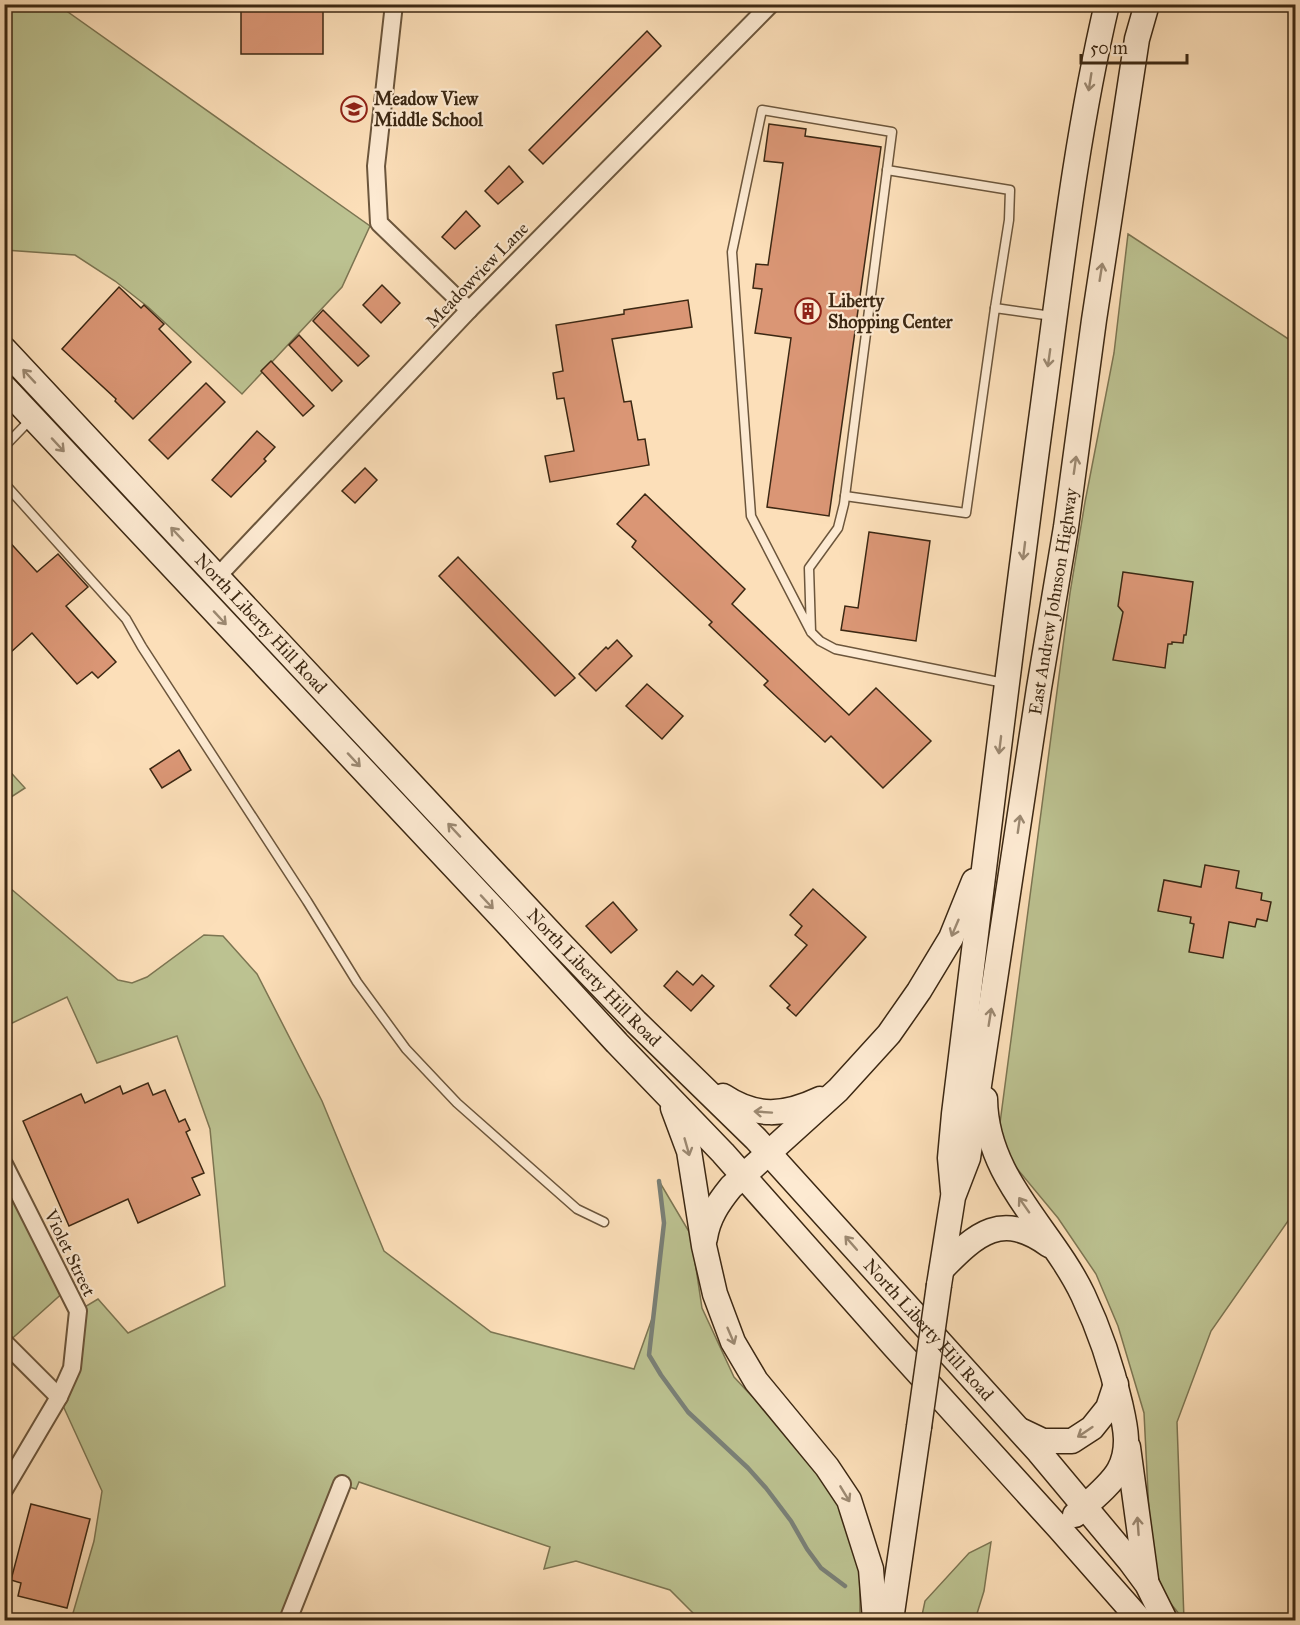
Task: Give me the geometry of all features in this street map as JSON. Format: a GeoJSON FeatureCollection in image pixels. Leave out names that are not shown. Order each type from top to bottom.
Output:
{"type":"FeatureCollection","features":[{"type":"Feature","properties":{"kind":"main road","name":"East Andrew Johnson Highway"},"geometry":{"type":"LineString","coordinates":[[953,1197],[950,1158],[952,1136],[1007,684],[1055,316],[1093,64],[1107,4]]}},
{"type":"Feature","properties":{"kind":"main road","name":"East Andrew Johnson Highway"},"geometry":{"type":"LineString","coordinates":[[891,1620],[953,1197],[968,1158],[1039,688],[1066,527],[1094,320],[1137,39],[1147,4]]}},
{"type":"Feature","properties":{"kind":"main road"},"geometry":{"type":"LineString","coordinates":[[1055,316],[1094,320]]}},
{"type":"Feature","properties":{"kind":"main road","name":"North Liberty Hill Road"},"geometry":{"type":"LineString","coordinates":[[4,350],[558,941],[636,1022],[768,1152],[1085,1506],[1147,1584],[1165,1620]]}},
{"type":"Feature","properties":{"kind":"main road","name":"North Liberty Hill Road"},"geometry":{"type":"LineString","coordinates":[[4,387],[743,1176],[1140,1620]]}},
{"type":"Feature","properties":{"kind":"main road"},"geometry":{"type":"LineString","coordinates":[[199,595],[217,577]]}},
{"type":"Feature","properties":{"kind":"main road"},"geometry":{"type":"LineString","coordinates":[[1007,684],[1039,688]]}},
{"type":"Feature","properties":{"kind":"main road"},"geometry":{"type":"LineString","coordinates":[[704,1246],[707,1224],[718,1203],[768,1152],[838,1090],[889,1034],[919,991],[951,938],[971,890],[988,833]]}},
{"type":"Feature","properties":{"kind":"main road"},"geometry":{"type":"LineString","coordinates":[[984,1054],[985,1116],[995,1156],[1019,1199],[1058,1252],[1083,1295],[1116,1384],[1127,1440],[1147,1584]]}},
{"type":"Feature","properties":{"kind":"main road"},"geometry":{"type":"LineString","coordinates":[[695,1078],[730,1101],[747,1110],[760,1113],[773,1113],[802,1107],[838,1090]]}},
{"type":"Feature","properties":{"kind":"main road"},"geometry":{"type":"LineString","coordinates":[[665,1093],[689,1151],[704,1246],[715,1294],[733,1342],[756,1381],[828,1467],[849,1500],[871,1569],[875,1620]]}},
{"type":"Feature","properties":{"kind":"main road"},"geometry":{"type":"LineString","coordinates":[[941,1277],[965,1246],[988,1231],[1011,1227],[1035,1235],[1058,1252]]}},
{"type":"Feature","properties":{"kind":"main road"},"geometry":{"type":"LineString","coordinates":[[1017,1428],[1042,1441],[1072,1441],[1092,1428],[1108,1408],[1116,1384]]}},
{"type":"Feature","properties":{"kind":"main road"},"geometry":{"type":"LineString","coordinates":[[1059,1528],[1085,1506],[1119,1471],[1127,1440]]}},
{"type":"Feature","properties":{"kind":"street"},"geometry":{"type":"LineString","coordinates":[[394,4],[376,166],[380,223],[469,310]]}},
{"type":"Feature","properties":{"kind":"street","name":"Meadowview Lane"},"geometry":{"type":"LineString","coordinates":[[217,577],[469,310],[771,4]]}},
{"type":"Feature","properties":{"kind":"street","name":"Violet Street"},"geometry":{"type":"LineString","coordinates":[[4,1164],[78,1311],[72,1368],[59,1397],[4,1490]]}},
{"type":"Feature","properties":{"kind":"street"},"geometry":{"type":"LineString","coordinates":[[4,1342],[59,1397]]}},
{"type":"Feature","properties":{"kind":"street"},"geometry":{"type":"LineString","coordinates":[[288,1620],[342,1484]]}},
{"type":"Feature","properties":{"kind":"lane"},"geometry":{"type":"LineString","coordinates":[[812,632],[809,568],[838,528],[845,496],[892,132],[762,110],[732,252],[751,516],[812,632],[820,641],[835,649],[1007,684]]}},
{"type":"Feature","properties":{"kind":"lane"},"geometry":{"type":"LineString","coordinates":[[845,496],[966,513],[1009,220],[1010,190],[887,170]]}},
{"type":"Feature","properties":{"kind":"lane"},"geometry":{"type":"LineString","coordinates":[[995,308],[1055,316]]}},
{"type":"Feature","properties":{"kind":"lane"},"geometry":{"type":"LineString","coordinates":[[4,447],[33,417]]}},
{"type":"Feature","properties":{"kind":"lane"},"geometry":{"type":"LineString","coordinates":[[4,483],[126,619],[357,982],[406,1049],[457,1103],[577,1209],[604,1222]]}},
{"type":"Feature","properties":{"kind":"green space"},"geometry":{"type":"Polygon","coordinates":[[[4,5],[58,5],[370,226],[342,287],[242,394],[148,307],[115,281],[75,255],[5,250],[4,5]]]}},
{"type":"Feature","properties":{"kind":"green space"},"geometry":{"type":"Polygon","coordinates":[[[1128,234],[1296,344],[1295,1211],[1211,1331],[1177,1422],[1184,1620],[1167,1599],[1151,1552],[1144,1413],[1118,1326],[1096,1274],[1058,1218],[1004,1153],[1000,1123],[1070,593],[1114,353],[1128,234]]]}},
{"type":"Feature","properties":{"kind":"green space"},"geometry":{"type":"Polygon","coordinates":[[[4,765],[25,788],[5,801],[4,801],[4,765]]]}},
{"type":"Feature","properties":{"kind":"green space"},"geometry":{"type":"Polygon","coordinates":[[[10,888],[118,980],[132,983],[147,977],[204,935],[223,936],[257,974],[322,1101],[384,1251],[491,1332],[634,1369],[654,1313],[664,1223],[659,1181],[691,1235],[702,1308],[734,1377],[793,1440],[825,1481],[844,1513],[860,1566],[860,1620],[700,1620],[670,1590],[576,1561],[544,1569],[550,1547],[359,1482],[356,1489],[343,1485],[288,1620],[71,1620],[94,1541],[102,1491],[59,1397],[78,1311],[98,1299],[128,1333],[225,1286],[210,1129],[177,1036],[97,1063],[67,997],[8,1025],[5,1050],[5,889],[10,888]]]}},
{"type":"Feature","properties":{"kind":"green space"},"geometry":{"type":"Polygon","coordinates":[[[4,1164],[67,1289],[6,1344],[4,1342],[4,1164]]]}},
{"type":"Feature","properties":{"kind":"green space"},"geometry":{"type":"Polygon","coordinates":[[[991,1542],[984,1591],[975,1620],[921,1620],[925,1601],[969,1553],[991,1542]]]}},
{"type":"Feature","properties":{"kind":"building"},"geometry":{"type":"Polygon","coordinates":[[[241,4],[323,4],[323,54],[241,54],[241,4]]]}},
{"type":"Feature","properties":{"kind":"building"},"geometry":{"type":"Polygon","coordinates":[[[647,31],[661,46],[543,164],[529,150],[647,31]]]}},
{"type":"Feature","properties":{"kind":"building","name":"Liberty Shopping Center"},"geometry":{"type":"Polygon","coordinates":[[[769,124],[806,129],[805,136],[881,147],[829,516],[767,507],[791,338],[755,333],[762,289],[753,288],[756,264],[768,265],[783,163],[764,161],[769,124]]]}},
{"type":"Feature","properties":{"kind":"building"},"geometry":{"type":"Polygon","coordinates":[[[509,166],[523,182],[498,204],[485,191],[509,166]]]}},
{"type":"Feature","properties":{"kind":"building"},"geometry":{"type":"Polygon","coordinates":[[[466,211],[480,226],[455,249],[442,237],[466,211]]]}},
{"type":"Feature","properties":{"kind":"building"},"geometry":{"type":"Polygon","coordinates":[[[382,285],[400,303],[381,323],[363,305],[382,285]]]}},
{"type":"Feature","properties":{"kind":"building"},"geometry":{"type":"Polygon","coordinates":[[[119,287],[141,308],[144,305],[164,324],[159,329],[191,362],[133,419],[115,401],[116,399],[62,349],[119,287]]]}},
{"type":"Feature","properties":{"kind":"building"},"geometry":{"type":"Polygon","coordinates":[[[688,300],[692,327],[612,339],[624,402],[631,401],[638,440],[645,439],[649,465],[550,482],[545,456],[574,451],[564,398],[557,399],[553,373],[563,371],[556,325],[624,314],[624,310],[688,300]]]}},
{"type":"Feature","properties":{"kind":"building"},"geometry":{"type":"Polygon","coordinates":[[[323,310],[369,356],[358,366],[313,321],[323,310]]]}},
{"type":"Feature","properties":{"kind":"building"},"geometry":{"type":"Polygon","coordinates":[[[299,335],[342,381],[332,391],[289,345],[299,335]]]}},
{"type":"Feature","properties":{"kind":"building"},"geometry":{"type":"Polygon","coordinates":[[[271,361],[314,406],[303,416],[261,371],[271,361]]]}},
{"type":"Feature","properties":{"kind":"building"},"geometry":{"type":"Polygon","coordinates":[[[206,383],[225,402],[168,459],[149,440],[206,383]]]}},
{"type":"Feature","properties":{"kind":"building"},"geometry":{"type":"Polygon","coordinates":[[[257,431],[275,447],[264,459],[266,461],[231,497],[212,480],[257,431]]]}},
{"type":"Feature","properties":{"kind":"building"},"geometry":{"type":"Polygon","coordinates":[[[365,468],[377,480],[355,503],[342,491],[365,468]]]}},
{"type":"Feature","properties":{"kind":"building"},"geometry":{"type":"Polygon","coordinates":[[[645,494],[745,589],[732,604],[849,715],[876,688],[931,741],[883,788],[831,736],[825,742],[764,685],[768,681],[709,625],[712,622],[632,547],[636,541],[617,524],[645,494]]]}},
{"type":"Feature","properties":{"kind":"building"},"geometry":{"type":"Polygon","coordinates":[[[869,532],[930,541],[916,641],[841,630],[845,606],[858,608],[869,532]]]}},
{"type":"Feature","properties":{"kind":"building"},"geometry":{"type":"Polygon","coordinates":[[[4,536],[37,572],[58,554],[88,587],[66,606],[116,662],[98,678],[92,672],[77,684],[32,633],[11,652],[4,645],[4,536]]]}},
{"type":"Feature","properties":{"kind":"building"},"geometry":{"type":"Polygon","coordinates":[[[458,557],[575,678],[555,696],[439,576],[458,557]]]}},
{"type":"Feature","properties":{"kind":"building"},"geometry":{"type":"Polygon","coordinates":[[[1123,572],[1193,582],[1186,635],[1184,635],[1183,643],[1168,644],[1165,668],[1113,660],[1123,612],[1118,606],[1123,572]]]}},
{"type":"Feature","properties":{"kind":"building"},"geometry":{"type":"Polygon","coordinates":[[[617,640],[632,656],[596,691],[579,674],[606,647],[608,649],[617,640]]]}},
{"type":"Feature","properties":{"kind":"building"},"geometry":{"type":"Polygon","coordinates":[[[647,684],[683,716],[662,739],[626,706],[647,684]]]}},
{"type":"Feature","properties":{"kind":"building"},"geometry":{"type":"Polygon","coordinates":[[[179,750],[191,770],[162,788],[150,769],[179,750]]]}},
{"type":"Feature","properties":{"kind":"building"},"geometry":{"type":"Polygon","coordinates":[[[1205,865],[1239,871],[1236,888],[1262,893],[1261,900],[1271,902],[1267,921],[1257,919],[1255,927],[1229,922],[1223,958],[1189,952],[1194,924],[1190,923],[1191,917],[1158,911],[1164,880],[1201,887],[1205,865]]]}},
{"type":"Feature","properties":{"kind":"building"},"geometry":{"type":"Polygon","coordinates":[[[813,889],[866,937],[796,1016],[787,1008],[790,1005],[770,986],[807,945],[795,935],[802,926],[790,915],[813,889]]]}},
{"type":"Feature","properties":{"kind":"building"},"geometry":{"type":"Polygon","coordinates":[[[613,902],[637,930],[611,953],[586,926],[613,902]]]}},
{"type":"Feature","properties":{"kind":"building"},"geometry":{"type":"Polygon","coordinates":[[[677,971],[693,985],[702,975],[714,986],[691,1011],[664,986],[677,971]]]}},
{"type":"Feature","properties":{"kind":"building"},"geometry":{"type":"Polygon","coordinates":[[[148,1083],[153,1095],[165,1090],[179,1122],[185,1119],[190,1130],[186,1132],[204,1173],[192,1178],[200,1195],[138,1223],[128,1199],[69,1226],[23,1121],[81,1094],[85,1103],[120,1086],[123,1094],[148,1083]]]}},
{"type":"Feature","properties":{"kind":"building"},"geometry":{"type":"Polygon","coordinates":[[[31,1504],[90,1519],[67,1608],[18,1596],[21,1583],[11,1580],[31,1504]]]}},
{"type":"Feature","properties":{"kind":"waterway"},"geometry":{"type":"LineString","coordinates":[[659,1181],[664,1223],[649,1355],[688,1412],[748,1468],[791,1521],[821,1568],[845,1586]]}},
{"type":"Feature","properties":{"kind":"place","name":"Meadow View Middle School"},"geometry":{"type":"Point","coordinates":[354,109]}},
{"type":"Feature","properties":{"kind":"place","name":"Liberty Shopping Center"},"geometry":{"type":"Point","coordinates":[808,311]}}]}
